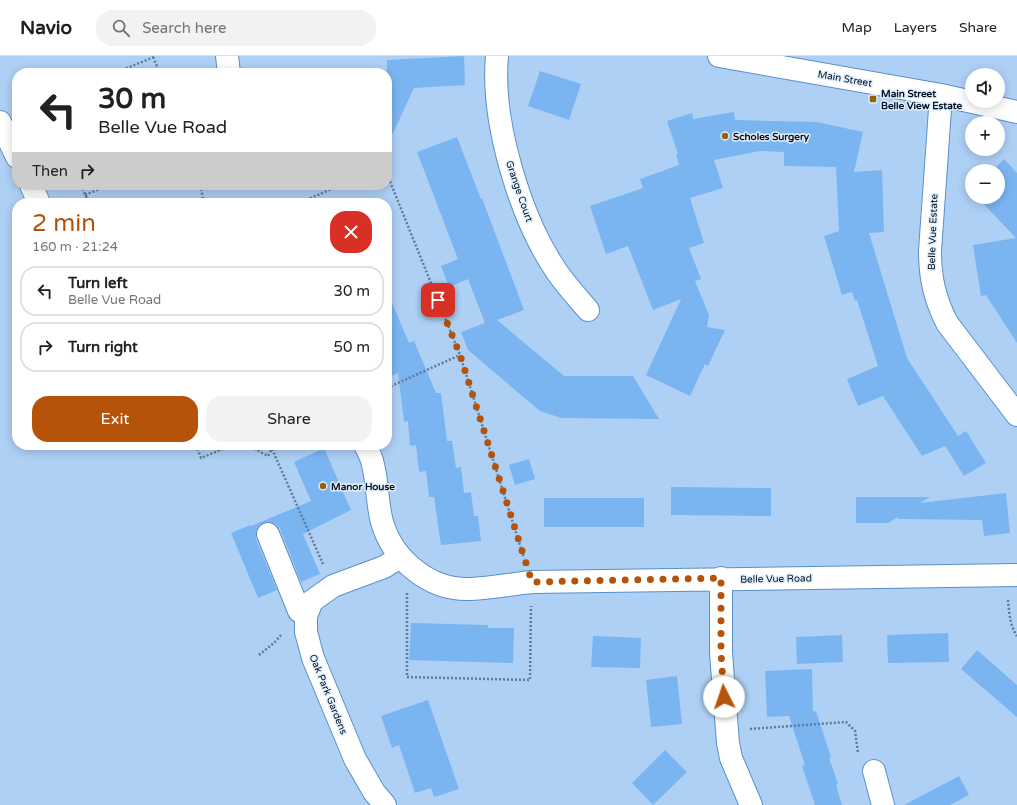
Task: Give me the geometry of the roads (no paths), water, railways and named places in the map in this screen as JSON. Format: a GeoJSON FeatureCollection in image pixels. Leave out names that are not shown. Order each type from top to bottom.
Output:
{"type":"FeatureCollection","features":[{"type":"Feature","properties":{"kind":"street","name":"Grange Court"},"geometry":{"type":"LineString","coordinates":[[497,56],[498,111],[511,169],[533,229],[557,272],[588,310]]}},
{"type":"Feature","properties":{"kind":"street","name":"Main Street"},"geometry":{"type":"LineString","coordinates":[[719,56],[941,95],[1017,112]]}},
{"type":"Feature","properties":{"kind":"street","name":"Belle Vue Estate"},"geometry":{"type":"LineString","coordinates":[[941,95],[930,251],[930,270],[933,289],[947,324],[1017,415]]}},
{"type":"Feature","properties":{"kind":"street"},"geometry":{"type":"LineString","coordinates":[[0,122],[12,147]]}},
{"type":"Feature","properties":{"kind":"street","name":"Belle Vue Road"},"geometry":{"type":"LineString","coordinates":[[367,450],[373,464],[382,522],[389,541],[415,571],[431,581],[450,587],[470,589],[532,582],[721,578],[1011,575]]}},
{"type":"Feature","properties":{"kind":"street"},"geometry":{"type":"LineString","coordinates":[[268,534],[299,611],[333,586],[404,560]]}},
{"type":"Feature","properties":{"kind":"street"},"geometry":{"type":"LineString","coordinates":[[721,578],[721,653],[727,731],[731,758],[751,805]]}},
{"type":"Feature","properties":{"kind":"street","name":"Oak Park Gardens"},"geometry":{"type":"LineString","coordinates":[[312,601],[306,616],[306,632],[313,658],[355,759],[374,792],[385,805]]}},
{"type":"Feature","properties":{"kind":"street"},"geometry":{"type":"LineString","coordinates":[[874,771],[883,805]]}},
{"type":"Feature","properties":{"kind":"place","name":"Main Street Belle View Estate"},"geometry":{"type":"Point","coordinates":[873,99]}},
{"type":"Feature","properties":{"kind":"place","name":"Scholes Surgery"},"geometry":{"type":"Point","coordinates":[725,136]}},
{"type":"Feature","properties":{"kind":"place","name":"Manor House"},"geometry":{"type":"Point","coordinates":[323,486]}}]}
